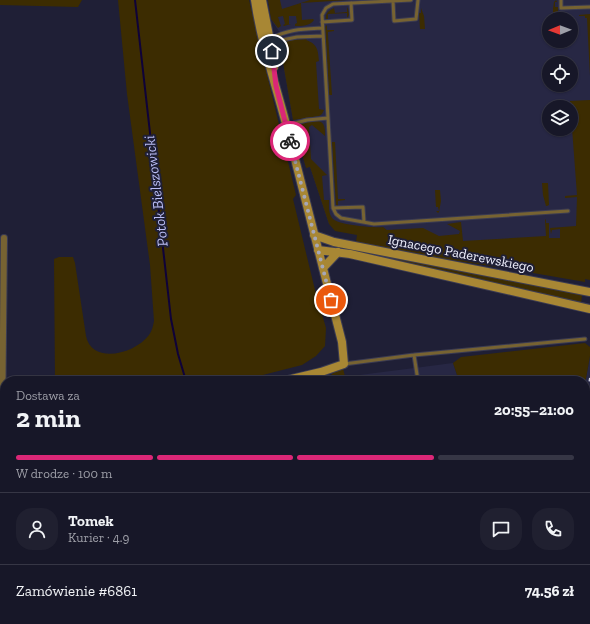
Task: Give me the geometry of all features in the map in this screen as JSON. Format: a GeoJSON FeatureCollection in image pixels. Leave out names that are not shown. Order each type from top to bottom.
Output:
{"type":"FeatureCollection","features":[{"type":"Feature","properties":{"kind":"main road"},"geometry":{"type":"LineString","coordinates":[[255,0],[270,40],[269,66],[276,86],[342,342],[344,364],[304,376]]}},
{"type":"Feature","properties":{"kind":"main road"},"geometry":{"type":"LineString","coordinates":[[262,0],[272,51],[276,86]]}},
{"type":"Feature","properties":{"kind":"main road","name":"Ignacego Paderewskiego"},"geometry":{"type":"LineString","coordinates":[[314,235],[334,242],[587,291]]}},
{"type":"Feature","properties":{"kind":"main road"},"geometry":{"type":"LineString","coordinates":[[318,250],[334,242]]}},
{"type":"Feature","properties":{"kind":"main road","name":"Ignacego Paderewskiego"},"geometry":{"type":"LineString","coordinates":[[318,250],[338,252],[586,308]]}},
{"type":"Feature","properties":{"kind":"main road"},"geometry":{"type":"LineString","coordinates":[[323,268],[338,252]]}},
{"type":"Feature","properties":{"kind":"street"},"geometry":{"type":"LineString","coordinates":[[1,376],[4,238]]}},
{"type":"Feature","properties":{"kind":"lane"},"geometry":{"type":"LineString","coordinates":[[411,0],[333,4],[326,8],[322,14],[333,208],[337,215],[341,218],[374,224],[568,211]]}},
{"type":"Feature","properties":{"kind":"lane"},"geometry":{"type":"LineString","coordinates":[[393,1],[394,21],[416,19],[418,0]]}},
{"type":"Feature","properties":{"kind":"lane"},"geometry":{"type":"LineString","coordinates":[[561,0],[561,8],[590,7]]}},
{"type":"Feature","properties":{"kind":"lane"},"geometry":{"type":"LineString","coordinates":[[322,22],[352,20],[351,3]]}},
{"type":"Feature","properties":{"kind":"lane"},"geometry":{"type":"LineString","coordinates":[[270,40],[278,35],[294,30],[322,28]]}},
{"type":"Feature","properties":{"kind":"lane"},"geometry":{"type":"LineString","coordinates":[[270,40],[323,36]]}},
{"type":"Feature","properties":{"kind":"lane"},"geometry":{"type":"LineString","coordinates":[[286,125],[307,120],[328,118]]}},
{"type":"Feature","properties":{"kind":"lane"},"geometry":{"type":"LineString","coordinates":[[333,208],[363,207],[364,222]]}},
{"type":"Feature","properties":{"kind":"lane"},"geometry":{"type":"LineString","coordinates":[[344,364],[414,355],[585,338]]}},
{"type":"Feature","properties":{"kind":"lane"},"geometry":{"type":"LineString","coordinates":[[414,355],[417,376]]}},
{"type":"Feature","properties":{"kind":"shaded area"},"geometry":{"type":"Polygon","coordinates":[[[0,0],[82,0],[78,7],[0,5],[0,0]]]}},
{"type":"Feature","properties":{"kind":"shaded area"},"geometry":{"type":"Polygon","coordinates":[[[118,0],[249,0],[296,195],[293,199],[315,290],[326,328],[325,346],[316,356],[302,365],[259,376],[55,376],[54,259],[59,257],[73,257],[86,336],[90,345],[96,351],[114,354],[124,351],[143,342],[152,330],[154,321],[150,265],[127,94],[118,0]]]}},
{"type":"Feature","properties":{"kind":"shaded area"},"geometry":{"type":"Polygon","coordinates":[[[268,0],[590,0],[590,260],[329,224],[310,167],[306,168],[294,126],[282,57],[283,47],[280,33],[271,19],[268,0]]]}},
{"type":"Feature","properties":{"kind":"shaded area"},"geometry":{"type":"Polygon","coordinates":[[[268,0],[280,0],[282,9],[310,0],[348,0],[301,3],[302,20],[314,20],[306,25],[295,26],[297,23],[296,16],[289,16],[289,24],[291,24],[284,26],[283,16],[278,17],[281,26],[278,28],[271,19],[268,0]]]}},
{"type":"Feature","properties":{"kind":"shaded area"},"geometry":{"type":"Polygon","coordinates":[[[556,0],[557,2],[555,2],[555,7],[558,7],[558,12],[553,12],[554,2],[556,0]]]}},
{"type":"Feature","properties":{"kind":"shaded area"},"geometry":{"type":"Polygon","coordinates":[[[347,7],[349,15],[347,18],[347,13],[328,14],[328,19],[326,19],[327,13],[332,9],[334,8],[335,13],[347,12],[347,7]]]}},
{"type":"Feature","properties":{"kind":"shaded area"},"geometry":{"type":"Polygon","coordinates":[[[421,8],[424,16],[425,29],[420,29],[419,13],[421,13],[421,8]]]}},
{"type":"Feature","properties":{"kind":"shaded area"},"geometry":{"type":"Polygon","coordinates":[[[590,14],[590,76],[587,18],[579,15],[590,14]]]}},
{"type":"Feature","properties":{"kind":"shaded area"},"geometry":{"type":"Polygon","coordinates":[[[327,25],[327,30],[334,30],[328,32],[332,95],[329,95],[325,27],[327,25]]]}},
{"type":"Feature","properties":{"kind":"shaded area"},"geometry":{"type":"Polygon","coordinates":[[[307,39],[306,40],[313,44],[318,51],[319,61],[316,62],[319,109],[324,110],[319,116],[293,120],[282,57],[282,42],[307,39]]]}},
{"type":"Feature","properties":{"kind":"shaded area"},"geometry":{"type":"Polygon","coordinates":[[[590,100],[590,280],[585,279],[585,282],[444,259],[356,242],[357,235],[335,231],[329,224],[310,167],[306,168],[294,126],[306,122],[319,121],[324,126],[325,136],[312,125],[309,127],[311,159],[327,175],[322,176],[324,200],[329,200],[330,215],[337,221],[357,226],[383,227],[387,230],[423,228],[439,236],[459,234],[460,231],[447,224],[461,222],[463,241],[546,236],[545,220],[546,219],[546,223],[549,223],[549,238],[560,238],[560,229],[552,230],[551,234],[550,228],[576,226],[577,197],[565,198],[565,196],[577,195],[573,136],[578,136],[578,101],[590,100]]]}},
{"type":"Feature","properties":{"kind":"shaded area"},"geometry":{"type":"Polygon","coordinates":[[[332,142],[335,142],[338,199],[345,199],[338,201],[338,206],[336,205],[332,142]]]}},
{"type":"Feature","properties":{"kind":"shaded area"},"geometry":{"type":"Polygon","coordinates":[[[542,183],[548,183],[549,205],[547,206],[543,195],[542,183]]]}},
{"type":"Feature","properties":{"kind":"shaded area"},"geometry":{"type":"Polygon","coordinates":[[[435,190],[440,190],[441,201],[439,212],[438,213],[436,211],[439,211],[438,207],[436,207],[435,190]]]}},
{"type":"Feature","properties":{"kind":"shaded area"},"geometry":{"type":"Polygon","coordinates":[[[354,249],[582,295],[581,304],[354,252],[354,249]]]}},
{"type":"Feature","properties":{"kind":"shaded area"},"geometry":{"type":"Polygon","coordinates":[[[585,343],[590,347],[586,376],[457,376],[453,363],[461,357],[585,343]]]}},
{"type":"Feature","properties":{"kind":"shaded area"},"geometry":{"type":"Polygon","coordinates":[[[590,356],[590,376],[586,376],[590,356]]]}},
{"type":"Feature","properties":{"kind":"shaded area"},"geometry":{"type":"Polygon","coordinates":[[[453,363],[457,376],[352,376],[453,363]]]}},
{"type":"Feature","properties":{"kind":"shaded area"},"geometry":{"type":"Polygon","coordinates":[[[342,364],[345,376],[330,376],[342,364]]]}},
{"type":"Feature","properties":{"kind":"waterway","name":"Potok Bielszowicki"},"geometry":{"type":"LineString","coordinates":[[135,0],[171,319],[178,354],[185,376]]}},
{"type":"Feature","properties":{"kind":"way so far"},"geometry":{"type":"LineString","coordinates":[[290,141],[331,300]]}},
{"type":"Feature","properties":{"kind":"route"},"geometry":{"type":"LineString","coordinates":[[272,51],[276,86],[290,141]]}}]}
